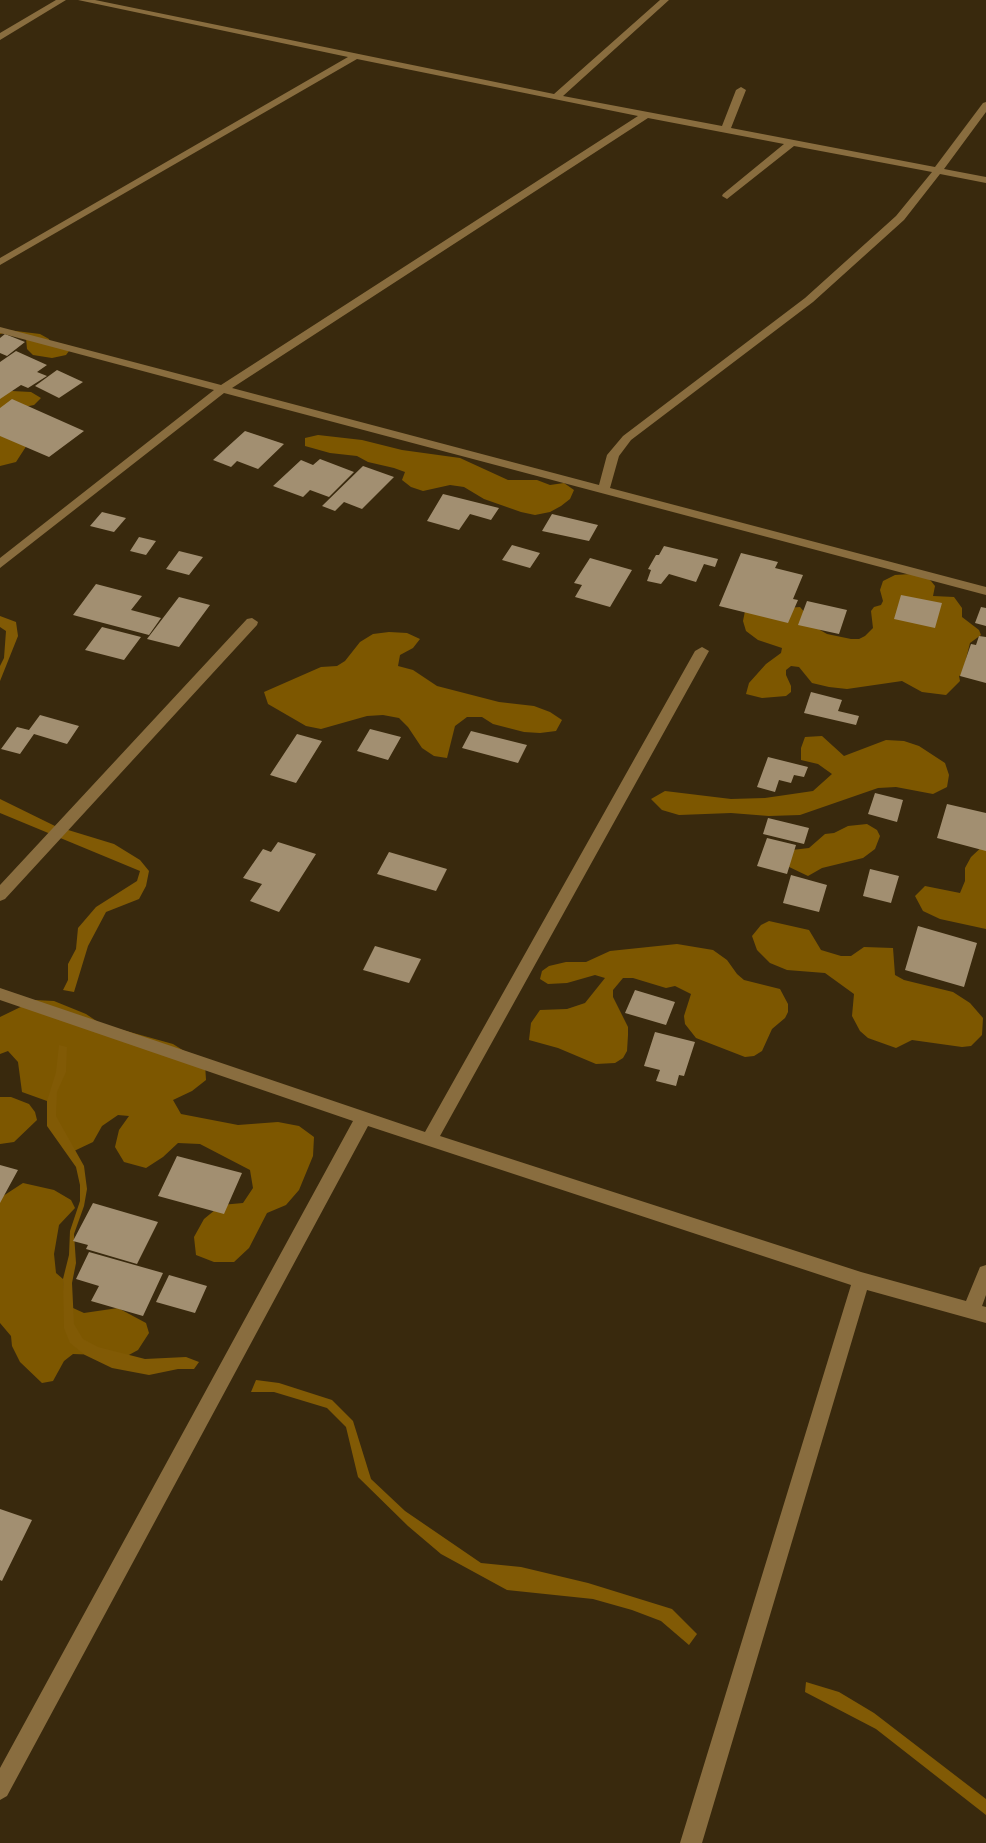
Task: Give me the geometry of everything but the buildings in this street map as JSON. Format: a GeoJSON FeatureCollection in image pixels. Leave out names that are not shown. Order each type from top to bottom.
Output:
{"type":"FeatureCollection","features":[{"type":"Feature","properties":{"kind":"street"},"geometry":{"type":"LineString","coordinates":[[0,37],[62,0]]}},
{"type":"Feature","properties":{"kind":"street"},"geometry":{"type":"LineString","coordinates":[[82,0],[556,97],[986,180]]}},
{"type":"Feature","properties":{"kind":"street"},"geometry":{"type":"LineString","coordinates":[[556,97],[665,0]]}},
{"type":"Feature","properties":{"kind":"street"},"geometry":{"type":"LineString","coordinates":[[0,262],[358,56]]}},
{"type":"Feature","properties":{"kind":"street"},"geometry":{"type":"LineString","coordinates":[[725,129],[741,90]]}},
{"type":"Feature","properties":{"kind":"street"},"geometry":{"type":"LineString","coordinates":[[603,490],[613,455],[627,438],[809,300],[900,218],[918,198],[936,170],[986,105]]}},
{"type":"Feature","properties":{"kind":"street"},"geometry":{"type":"LineString","coordinates":[[0,564],[222,389],[647,114]]}},
{"type":"Feature","properties":{"kind":"street"},"geometry":{"type":"LineString","coordinates":[[728,196],[790,143]]}},
{"type":"Feature","properties":{"kind":"street"},"geometry":{"type":"LineString","coordinates":[[0,330],[986,591]]}},
{"type":"Feature","properties":{"kind":"street"},"geometry":{"type":"LineString","coordinates":[[0,895],[252,621]]}},
{"type":"Feature","properties":{"kind":"street"},"geometry":{"type":"LineString","coordinates":[[429,1140],[702,651]]}},
{"type":"Feature","properties":{"kind":"street"},"geometry":{"type":"LineString","coordinates":[[0,994],[363,1119],[861,1280],[978,1313],[986,1273]]}},
{"type":"Feature","properties":{"kind":"street"},"geometry":{"type":"LineString","coordinates":[[0,1790],[363,1119]]}},
{"type":"Feature","properties":{"kind":"street"},"geometry":{"type":"LineString","coordinates":[[691,1843],[861,1280]]}},
{"type":"Feature","properties":{"kind":"shaded area"},"geometry":{"type":"Polygon","coordinates":[[[0,329],[40,334],[50,342],[69,351],[66,355],[52,358],[33,355],[27,349],[26,338],[0,334],[0,329]]]}},
{"type":"Feature","properties":{"kind":"shaded area"},"geometry":{"type":"Polygon","coordinates":[[[31,392],[41,398],[34,405],[0,412],[0,393],[31,392]]]}},
{"type":"Feature","properties":{"kind":"shaded area"},"geometry":{"type":"Polygon","coordinates":[[[0,431],[27,445],[16,462],[0,466],[0,431]]]}},
{"type":"Feature","properties":{"kind":"shaded area"},"geometry":{"type":"Polygon","coordinates":[[[318,435],[362,440],[402,450],[460,458],[508,480],[537,480],[550,485],[564,483],[574,490],[570,499],[561,506],[550,512],[535,515],[484,499],[464,487],[450,485],[423,491],[411,487],[402,480],[405,472],[368,462],[357,456],[330,453],[305,446],[305,438],[318,435]]]}},
{"type":"Feature","properties":{"kind":"shaded area"},"geometry":{"type":"Polygon","coordinates":[[[911,574],[926,577],[931,581],[935,586],[933,596],[954,597],[962,608],[962,617],[979,630],[981,635],[970,643],[962,675],[959,676],[960,681],[946,695],[922,692],[902,681],[847,689],[829,687],[812,683],[799,667],[791,666],[786,670],[786,675],[791,692],[786,696],[762,698],[746,694],[749,683],[766,664],[781,653],[782,648],[758,640],[746,631],[743,621],[745,611],[800,607],[820,630],[827,634],[859,639],[873,628],[871,611],[883,601],[880,590],[883,581],[895,575],[911,574]]]}},
{"type":"Feature","properties":{"kind":"shaded area"},"geometry":{"type":"Polygon","coordinates":[[[0,616],[16,622],[18,636],[0,681],[6,631],[0,627],[0,616]]]}},
{"type":"Feature","properties":{"kind":"shaded area"},"geometry":{"type":"Polygon","coordinates":[[[407,633],[420,639],[413,648],[400,655],[398,666],[413,670],[437,686],[499,702],[534,706],[550,712],[562,720],[556,731],[524,732],[493,724],[482,717],[467,717],[455,726],[447,758],[434,756],[422,748],[399,718],[383,715],[367,716],[321,729],[306,726],[268,704],[264,692],[321,667],[337,666],[345,661],[360,642],[373,634],[407,633]]]}},
{"type":"Feature","properties":{"kind":"shaded area"},"geometry":{"type":"Polygon","coordinates":[[[822,736],[844,756],[886,740],[904,741],[919,746],[945,763],[949,775],[947,787],[933,794],[896,787],[878,788],[800,815],[769,816],[731,813],[679,815],[662,810],[651,799],[665,791],[731,799],[765,798],[813,791],[832,774],[818,764],[801,760],[801,748],[805,737],[822,736]]]}},
{"type":"Feature","properties":{"kind":"shaded area"},"geometry":{"type":"Polygon","coordinates":[[[0,799],[55,826],[114,844],[140,860],[149,871],[146,886],[139,899],[106,912],[88,946],[74,992],[63,990],[68,980],[68,964],[76,949],[78,928],[96,907],[137,881],[140,871],[0,813],[0,799]]]}},
{"type":"Feature","properties":{"kind":"shaded area"},"geometry":{"type":"Polygon","coordinates":[[[867,824],[877,830],[880,836],[875,849],[863,858],[822,868],[808,876],[785,865],[792,850],[809,848],[825,834],[834,833],[848,826],[867,824]]]}},
{"type":"Feature","properties":{"kind":"shaded area"},"geometry":{"type":"Polygon","coordinates":[[[986,843],[986,929],[940,919],[923,911],[915,896],[925,886],[960,893],[965,881],[965,868],[971,857],[986,843]]]}},
{"type":"Feature","properties":{"kind":"shaded area"},"geometry":{"type":"Polygon","coordinates":[[[769,921],[809,930],[821,950],[841,956],[851,956],[864,947],[893,948],[895,975],[904,980],[953,992],[970,1003],[983,1018],[982,1035],[971,1046],[962,1047],[912,1040],[896,1048],[868,1038],[860,1031],[852,1016],[854,994],[825,973],[787,970],[770,963],[757,950],[752,936],[761,925],[769,921]]]}},
{"type":"Feature","properties":{"kind":"shaded area"},"geometry":{"type":"Polygon","coordinates":[[[677,944],[713,950],[727,960],[744,980],[780,989],[788,1004],[788,1012],[785,1018],[772,1029],[762,1051],[754,1056],[745,1057],[696,1038],[685,1024],[684,1016],[691,994],[675,986],[666,988],[633,978],[623,978],[613,990],[613,997],[628,1027],[627,1051],[623,1058],[615,1063],[596,1064],[558,1048],[529,1040],[531,1023],[540,1010],[567,1009],[585,1003],[605,978],[595,975],[567,983],[548,984],[540,979],[542,971],[549,966],[566,962],[586,962],[610,951],[677,944]]]}},
{"type":"Feature","properties":{"kind":"shaded area"},"geometry":{"type":"Polygon","coordinates":[[[35,1000],[54,1001],[86,1014],[101,1024],[173,1044],[205,1064],[206,1080],[192,1091],[173,1100],[181,1114],[238,1125],[278,1122],[299,1126],[314,1137],[313,1156],[299,1190],[286,1205],[267,1213],[249,1248],[234,1262],[214,1262],[196,1255],[194,1237],[204,1219],[221,1205],[243,1203],[253,1188],[250,1170],[200,1144],[178,1143],[146,1168],[124,1162],[115,1147],[119,1130],[129,1116],[118,1115],[102,1126],[93,1142],[74,1151],[47,1101],[22,1092],[18,1062],[8,1051],[0,1054],[0,1017],[35,1000]]]}},
{"type":"Feature","properties":{"kind":"shaded area"},"geometry":{"type":"Polygon","coordinates":[[[59,1045],[67,1047],[66,1072],[57,1092],[56,1116],[84,1166],[87,1189],[84,1206],[74,1234],[76,1263],[72,1283],[74,1324],[83,1339],[98,1347],[145,1359],[186,1357],[199,1362],[194,1369],[178,1369],[149,1375],[112,1368],[85,1355],[70,1343],[64,1328],[63,1279],[69,1255],[70,1231],[80,1201],[80,1185],[76,1167],[47,1126],[47,1101],[56,1072],[59,1045]]]}},
{"type":"Feature","properties":{"kind":"shaded area"},"geometry":{"type":"Polygon","coordinates":[[[0,1097],[11,1097],[29,1104],[35,1112],[37,1120],[14,1142],[0,1144],[0,1097]]]}},
{"type":"Feature","properties":{"kind":"shaded area"},"geometry":{"type":"Polygon","coordinates":[[[23,1183],[54,1190],[71,1200],[75,1208],[59,1225],[54,1254],[56,1273],[63,1279],[64,1290],[73,1308],[84,1313],[118,1308],[146,1323],[149,1333],[138,1350],[127,1356],[73,1354],[64,1361],[53,1381],[42,1383],[20,1362],[12,1346],[11,1336],[0,1323],[0,1198],[23,1183]]]}},
{"type":"Feature","properties":{"kind":"shaded area"},"geometry":{"type":"Polygon","coordinates":[[[256,1380],[279,1383],[332,1400],[353,1421],[371,1479],[405,1511],[481,1563],[521,1567],[588,1583],[672,1609],[697,1634],[689,1645],[661,1621],[632,1610],[593,1599],[507,1590],[441,1554],[408,1526],[358,1477],[346,1427],[327,1408],[274,1392],[251,1392],[256,1380]]]}},
{"type":"Feature","properties":{"kind":"shaded area"},"geometry":{"type":"Polygon","coordinates":[[[806,1682],[839,1692],[874,1713],[986,1799],[986,1815],[876,1729],[805,1692],[806,1682]]]}}]}
